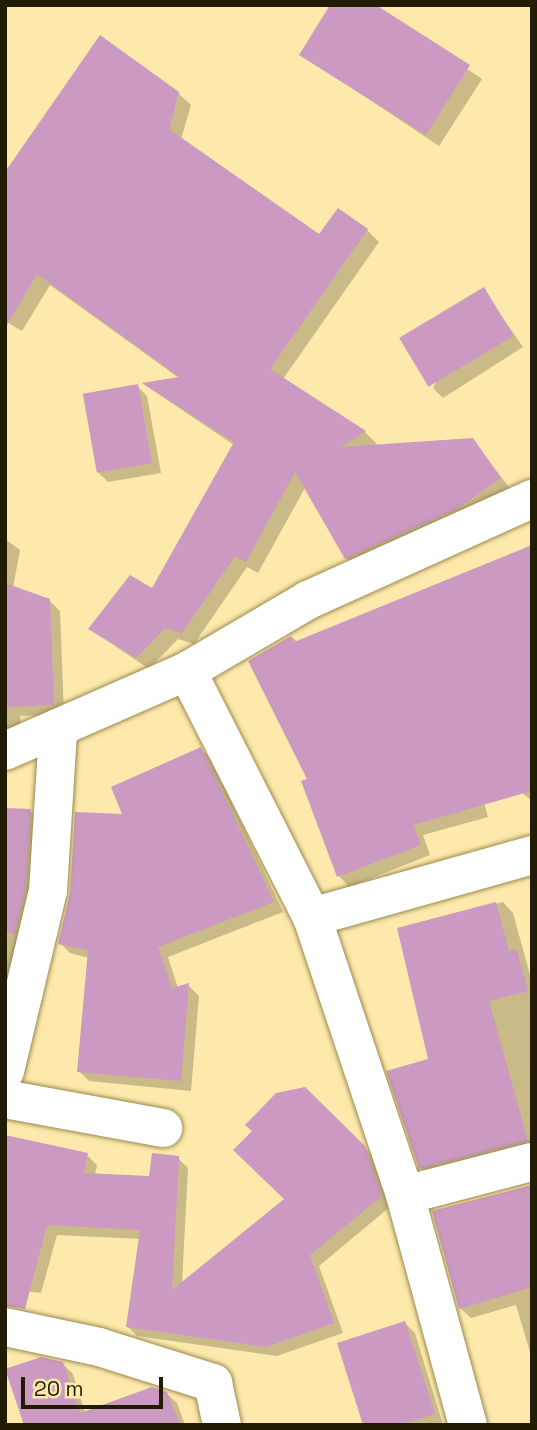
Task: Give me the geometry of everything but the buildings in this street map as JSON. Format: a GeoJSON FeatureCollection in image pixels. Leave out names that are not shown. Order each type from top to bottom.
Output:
{"type":"FeatureCollection","features":[{"type":"Feature","properties":{"kind":"street"},"geometry":{"type":"LineString","coordinates":[[5,751],[58,731],[187,671],[309,600],[532,499]]}},
{"type":"Feature","properties":{"kind":"street"},"geometry":{"type":"LineString","coordinates":[[187,671],[312,917],[405,1195],[468,1425]]}},
{"type":"Feature","properties":{"kind":"street"},"geometry":{"type":"LineString","coordinates":[[5,1071],[48,891],[58,731]]}},
{"type":"Feature","properties":{"kind":"street"},"geometry":{"type":"LineString","coordinates":[[312,917],[532,855]]}},
{"type":"Feature","properties":{"kind":"street"},"geometry":{"type":"LineString","coordinates":[[5,1099],[163,1128]]}},
{"type":"Feature","properties":{"kind":"street"},"geometry":{"type":"LineString","coordinates":[[405,1195],[532,1162]]}},
{"type":"Feature","properties":{"kind":"street"},"geometry":{"type":"LineString","coordinates":[[5,1327],[99,1347],[213,1383],[222,1425]]}}]}
